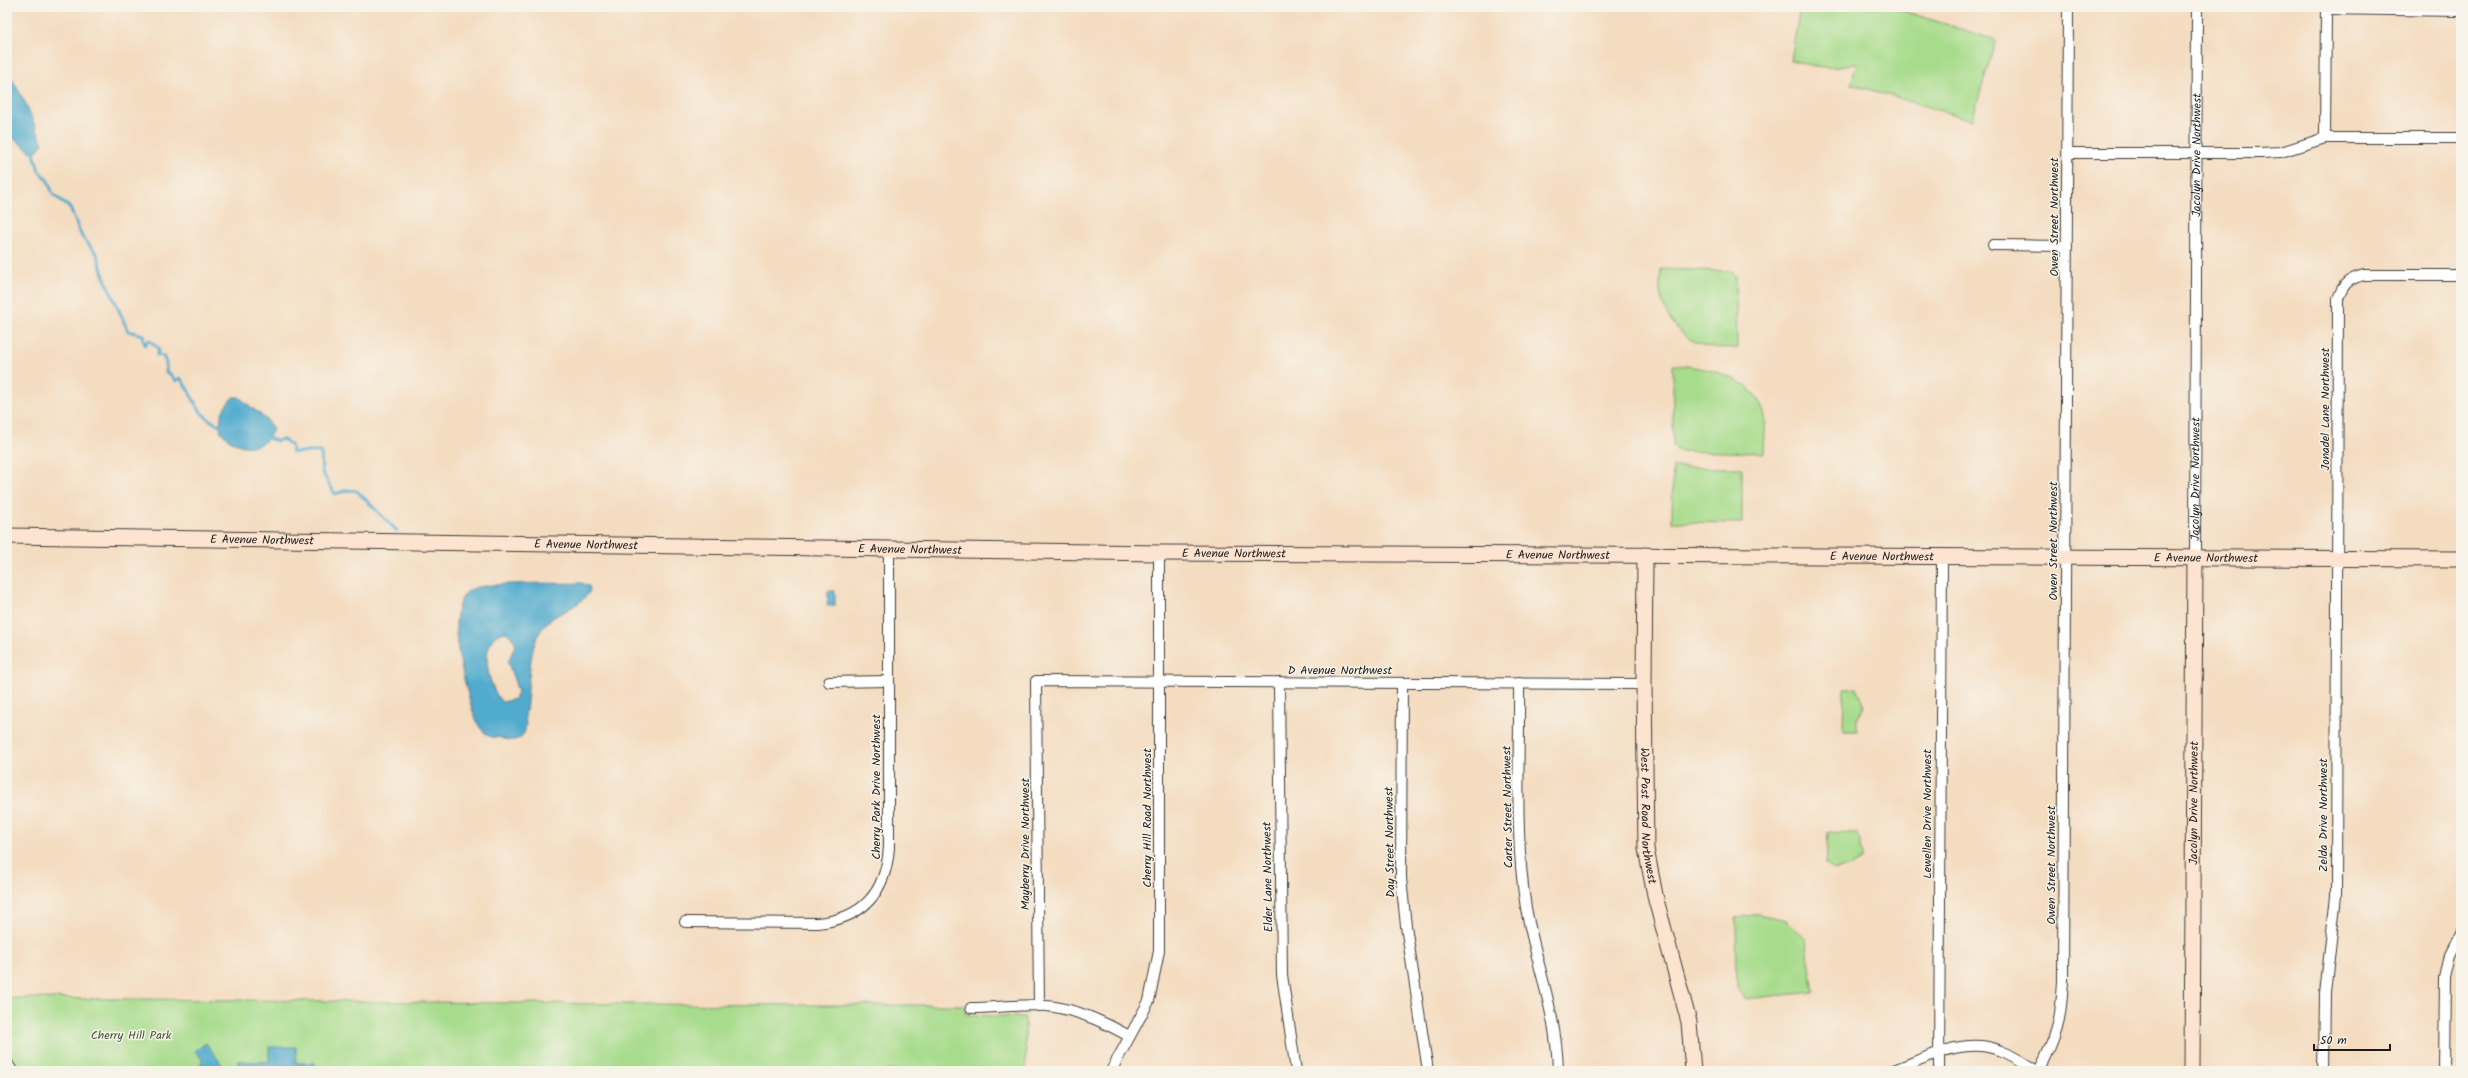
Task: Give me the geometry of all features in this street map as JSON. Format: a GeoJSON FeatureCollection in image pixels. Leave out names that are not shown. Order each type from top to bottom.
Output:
{"type":"FeatureCollection","features":[{"type":"Feature","properties":{"kind":"street","name":"Owen Street Northwest"},"geometry":{"type":"LineString","coordinates":[[2038,1071],[2055,1039],[2061,1011],[2063,989],[2068,7]]}},
{"type":"Feature","properties":{"kind":"street","name":"Jacolyn Drive Northwest"},"geometry":{"type":"LineString","coordinates":[[2192,1071],[2197,7]]}},
{"type":"Feature","properties":{"kind":"street"},"geometry":{"type":"LineString","coordinates":[[2325,138],[2326,8],[2461,11]]}},
{"type":"Feature","properties":{"kind":"street"},"geometry":{"type":"LineString","coordinates":[[2068,153],[2280,152],[2325,138],[2461,138]]}},
{"type":"Feature","properties":{"kind":"street"},"geometry":{"type":"LineString","coordinates":[[1993,245],[2067,246]]}},
{"type":"Feature","properties":{"kind":"street","name":"Jonadel Lane Northwest"},"geometry":{"type":"LineString","coordinates":[[2338,558],[2338,299],[2342,287],[2350,279],[2364,275],[2461,275]]}},
{"type":"Feature","properties":{"kind":"street","name":"E Avenue Northwest"},"geometry":{"type":"LineString","coordinates":[[7,536],[1160,553],[2461,559]]}},
{"type":"Feature","properties":{"kind":"street","name":"Cherry Park Drive Northwest"},"geometry":{"type":"LineString","coordinates":[[685,922],[830,922],[852,914],[869,903],[880,887],[888,866],[889,550]]}},
{"type":"Feature","properties":{"kind":"street","name":"Cherry Hill Road Northwest"},"geometry":{"type":"LineString","coordinates":[[1111,1071],[1149,1001],[1159,951],[1160,553]]}},
{"type":"Feature","properties":{"kind":"street","name":"West Post Road Northwest"},"geometry":{"type":"LineString","coordinates":[[1645,555],[1644,684],[1646,849],[1656,900],[1688,1022],[1693,1071]]}},
{"type":"Feature","properties":{"kind":"street","name":"Lewellen Drive Northwest"},"geometry":{"type":"LineString","coordinates":[[1939,1071],[1942,556]]}},
{"type":"Feature","properties":{"kind":"street","name":"Zelda Drive Northwest"},"geometry":{"type":"LineString","coordinates":[[2324,1071],[2325,992],[2336,896],[2338,558]]}},
{"type":"Feature","properties":{"kind":"street","name":"D Avenue Northwest"},"geometry":{"type":"LineString","coordinates":[[1036,681],[1644,684]]}},
{"type":"Feature","properties":{"kind":"street","name":"Mayberry Drive Northwest"},"geometry":{"type":"LineString","coordinates":[[1036,681],[1039,1006]]}},
{"type":"Feature","properties":{"kind":"street"},"geometry":{"type":"LineString","coordinates":[[829,682],[889,682]]}},
{"type":"Feature","properties":{"kind":"street","name":"Elder Lane Northwest"},"geometry":{"type":"LineString","coordinates":[[1279,682],[1282,974],[1296,1071]]}},
{"type":"Feature","properties":{"kind":"street","name":"Day Street Northwest"},"geometry":{"type":"LineString","coordinates":[[1402,683],[1401,878],[1406,926],[1428,1071]]}},
{"type":"Feature","properties":{"kind":"street","name":"Carter Street Northwest"},"geometry":{"type":"LineString","coordinates":[[1519,684],[1520,856],[1526,908],[1549,1002],[1557,1048],[1558,1071]]}},
{"type":"Feature","properties":{"kind":"street"},"geometry":{"type":"LineString","coordinates":[[2444,1071],[2445,978],[2450,955],[2461,933]]}},
{"type":"Feature","properties":{"kind":"street"},"geometry":{"type":"LineString","coordinates":[[971,1008],[1039,1006],[1080,1014],[1102,1022],[1129,1036]]}},
{"type":"Feature","properties":{"kind":"street"},"geometry":{"type":"LineString","coordinates":[[1891,1071],[1939,1053],[1962,1047],[1982,1046],[2000,1051],[2038,1071]]}},
{"type":"Feature","properties":{"kind":"street"},"geometry":{"type":"LineString","coordinates":[[7,1063],[12,1071]]}},
{"type":"Feature","properties":{"kind":"green space"},"geometry":{"type":"Polygon","coordinates":[[[1800,7],[1891,7],[1996,40],[1972,120],[1851,84],[1857,63],[1840,67],[1824,67],[1808,65],[1791,60],[1800,7]]]}},
{"type":"Feature","properties":{"kind":"green space"},"geometry":{"type":"Polygon","coordinates":[[[1661,269],[1729,271],[1736,276],[1737,348],[1706,346],[1697,343],[1681,333],[1669,318],[1662,300],[1660,288],[1661,269]]]}},
{"type":"Feature","properties":{"kind":"green space"},"geometry":{"type":"Polygon","coordinates":[[[1673,365],[1701,368],[1730,377],[1753,393],[1761,404],[1765,418],[1764,453],[1678,451],[1673,445],[1673,365]]]}},
{"type":"Feature","properties":{"kind":"green space"},"geometry":{"type":"Polygon","coordinates":[[[1673,467],[1742,468],[1742,523],[1672,522],[1673,467]]]}},
{"type":"Feature","properties":{"kind":"green space"},"geometry":{"type":"Polygon","coordinates":[[[1844,688],[1856,688],[1864,706],[1857,720],[1857,731],[1843,731],[1844,688]]]}},
{"type":"Feature","properties":{"kind":"green space"},"geometry":{"type":"Polygon","coordinates":[[[1828,832],[1857,833],[1861,840],[1862,859],[1851,866],[1834,870],[1826,865],[1828,832]]]}},
{"type":"Feature","properties":{"kind":"green space"},"geometry":{"type":"Polygon","coordinates":[[[1758,914],[1787,920],[1806,940],[1814,992],[1744,999],[1737,988],[1736,918],[1758,914]]]}},
{"type":"Feature","properties":{"kind":"green space","name":"Cherry Hill Park"},"geometry":{"type":"Polygon","coordinates":[[[7,998],[605,1004],[964,1005],[966,1015],[1025,1017],[1026,1071],[7,1071],[7,998]]]}},
{"type":"Feature","properties":{"kind":"water"},"geometry":{"type":"Polygon","coordinates":[[[7,70],[25,102],[43,144],[34,154],[10,136],[7,122],[7,70]]]}},
{"type":"Feature","properties":{"kind":"water"},"geometry":{"type":"Polygon","coordinates":[[[233,397],[239,397],[267,420],[273,429],[269,437],[263,443],[257,446],[242,446],[234,443],[221,432],[220,422],[222,413],[226,405],[233,397]]]}},
{"type":"Feature","properties":{"kind":"water"},"geometry":{"type":"Polygon","coordinates":[[[582,583],[589,586],[590,591],[586,596],[576,605],[549,621],[541,630],[536,640],[530,665],[524,734],[517,739],[512,740],[489,736],[479,726],[474,714],[460,661],[456,637],[456,623],[458,607],[463,597],[470,590],[491,585],[582,583]],[[507,632],[497,635],[491,642],[488,651],[487,662],[492,685],[502,702],[515,699],[518,692],[508,662],[516,643],[507,632]]]}},
{"type":"Feature","properties":{"kind":"water"},"geometry":{"type":"Polygon","coordinates":[[[828,591],[835,591],[835,606],[827,606],[828,591]]]}},
{"type":"Feature","properties":{"kind":"water"},"geometry":{"type":"Polygon","coordinates":[[[206,1043],[223,1066],[215,1071],[196,1071],[203,1061],[195,1051],[206,1043]]]}},
{"type":"Feature","properties":{"kind":"water"},"geometry":{"type":"Polygon","coordinates":[[[269,1047],[296,1047],[296,1063],[315,1063],[314,1071],[238,1071],[238,1061],[269,1062],[269,1047]]]}},
{"type":"Feature","properties":{"kind":"waterway"},"geometry":{"type":"LineString","coordinates":[[33,150],[39,171],[48,181],[53,194],[70,208],[82,237],[97,254],[103,274],[128,331],[144,335],[143,339],[145,345],[149,340],[159,349],[157,355],[163,356],[166,363],[166,373],[169,373],[176,381],[180,378],[201,412],[207,418],[223,426]]}},
{"type":"Feature","properties":{"kind":"waterway"},"geometry":{"type":"LineString","coordinates":[[267,438],[277,441],[282,439],[291,445],[292,452],[321,452],[322,472],[335,494],[348,490],[357,491],[397,531]]}}]}
